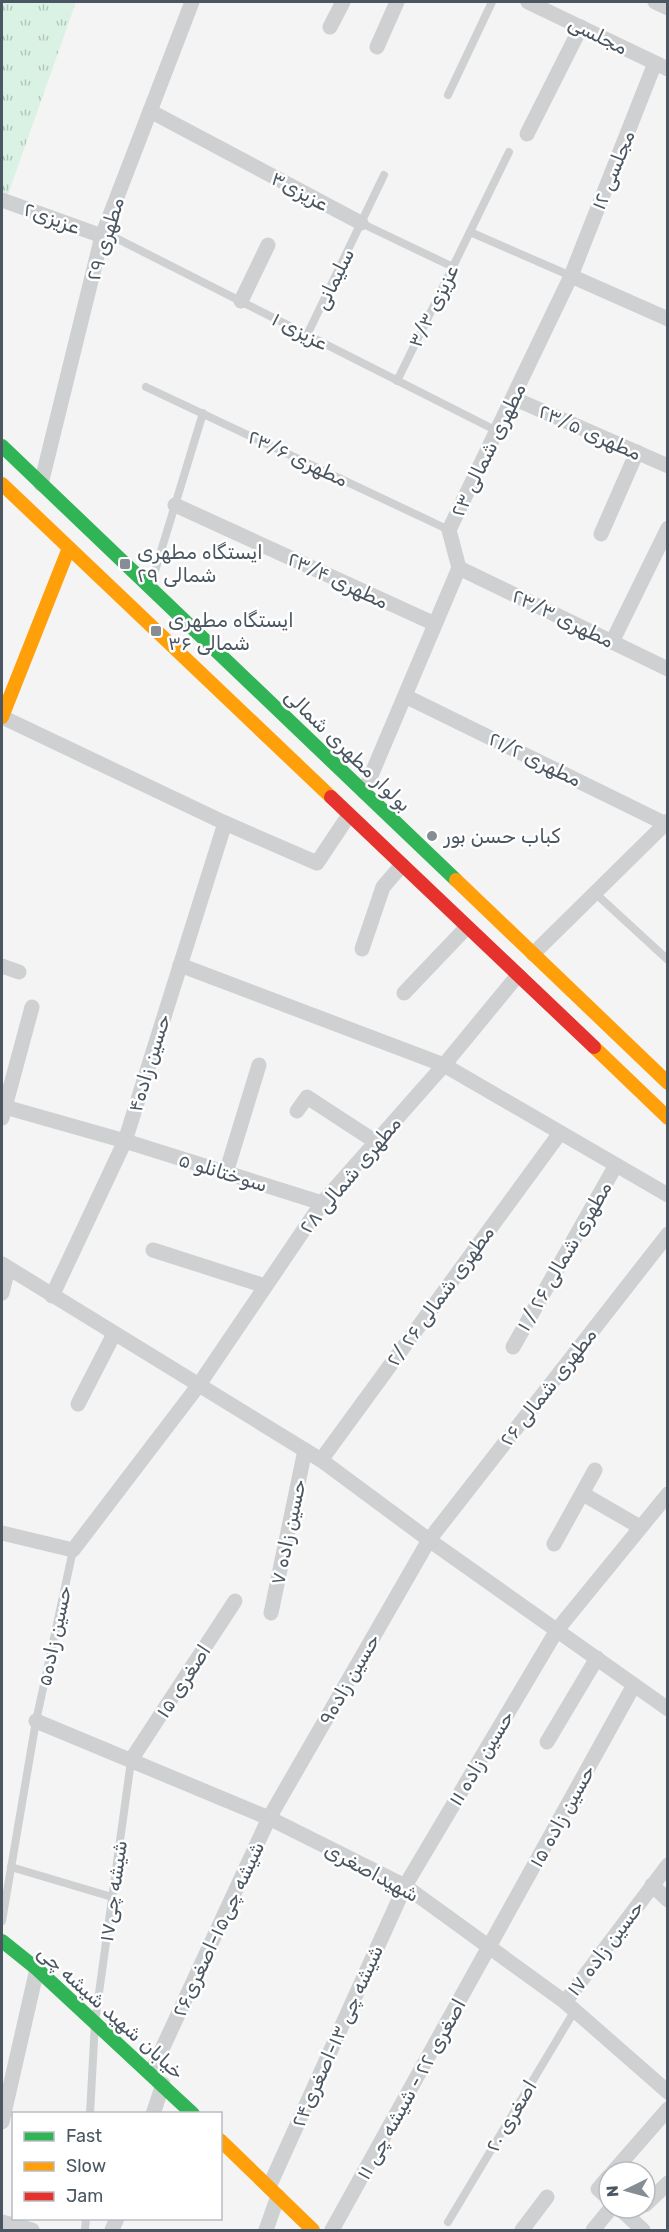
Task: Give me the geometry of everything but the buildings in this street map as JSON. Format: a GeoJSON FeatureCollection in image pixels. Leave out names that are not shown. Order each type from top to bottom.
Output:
{"type":"FeatureCollection","features":[{"type":"Feature","properties":{"kind":"main road","name":"بولوار مطهری شمالی"},"geometry":{"type":"LineString","coordinates":[[2,446],[668,1083]]}},
{"type":"Feature","properties":{"kind":"main road"},"geometry":{"type":"LineString","coordinates":[[2,484],[668,1118]]}},
{"type":"Feature","properties":{"kind":"main road"},"geometry":{"type":"LineString","coordinates":[[2,717],[69,548]]}},
{"type":"Feature","properties":{"kind":"main road"},"geometry":{"type":"LineString","coordinates":[[212,684],[229,664]]}},
{"type":"Feature","properties":{"kind":"main road","name":"خیابان شهید شیشه چی"},"geometry":{"type":"LineString","coordinates":[[2,1941],[151,2073],[191,2112]]}},
{"type":"Feature","properties":{"kind":"main road"},"geometry":{"type":"LineString","coordinates":[[222,2142],[314,2230]]}},
{"type":"Feature","properties":{"kind":"street","name":"مطهری ۲۹"},"geometry":{"type":"LineString","coordinates":[[41,484],[103,234],[192,2]]}},
{"type":"Feature","properties":{"kind":"street"},"geometry":{"type":"LineString","coordinates":[[330,27],[343,2]]}},
{"type":"Feature","properties":{"kind":"street"},"geometry":{"type":"LineString","coordinates":[[377,47],[397,2]]}},
{"type":"Feature","properties":{"kind":"street","name":"مجلسی"},"geometry":{"type":"LineString","coordinates":[[528,2],[661,66]]}},
{"type":"Feature","properties":{"kind":"street"},"geometry":{"type":"LineString","coordinates":[[655,2],[668,9]]}},
{"type":"Feature","properties":{"kind":"street"},"geometry":{"type":"LineString","coordinates":[[527,134],[581,27]]}},
{"type":"Feature","properties":{"kind":"street","name":"مجلسی ۱۲"},"geometry":{"type":"LineString","coordinates":[[571,276],[661,66]]}},
{"type":"Feature","properties":{"kind":"street","name":"عزیزی۳"},"geometry":{"type":"LineString","coordinates":[[150,111],[361,223]]}},
{"type":"Feature","properties":{"kind":"street","name":"عزیزی۲"},"geometry":{"type":"LineString","coordinates":[[2,200],[103,234]]}},
{"type":"Feature","properties":{"kind":"street"},"geometry":{"type":"LineString","coordinates":[[241,301],[268,245]]}},
{"type":"Feature","properties":{"kind":"street"},"geometry":{"type":"LineString","coordinates":[[571,276],[668,319]]}},
{"type":"Feature","properties":{"kind":"street","name":"مطهری شمالی ۲۳"},"geometry":{"type":"LineString","coordinates":[[459,568],[449,530],[571,276]]}},
{"type":"Feature","properties":{"kind":"street","name":"مطهری ۲۳/۵"},"geometry":{"type":"LineString","coordinates":[[513,398],[668,466]]}},
{"type":"Feature","properties":{"kind":"street"},"geometry":{"type":"LineString","coordinates":[[601,534],[637,452]]}},
{"type":"Feature","properties":{"kind":"street","name":"مطهری ۲۳/۴"},"geometry":{"type":"LineString","coordinates":[[175,505],[435,624]]}},
{"type":"Feature","properties":{"kind":"street"},"geometry":{"type":"LineString","coordinates":[[612,642],[661,557],[668,528]]}},
{"type":"Feature","properties":{"kind":"street"},"geometry":{"type":"LineString","coordinates":[[364,792],[459,568]]}},
{"type":"Feature","properties":{"kind":"street","name":"مطهری ۲۳/۳"},"geometry":{"type":"LineString","coordinates":[[459,568],[668,669]]}},
{"type":"Feature","properties":{"kind":"street","name":"مطهری ۲۱/۲"},"geometry":{"type":"LineString","coordinates":[[405,696],[667,823]]}},
{"type":"Feature","properties":{"kind":"street"},"geometry":{"type":"LineString","coordinates":[[2,717],[225,823],[317,863],[349,815]]}},
{"type":"Feature","properties":{"kind":"street","name":"حسین زاده۴"},"geometry":{"type":"LineString","coordinates":[[52,1296],[124,1141],[225,823]]}},
{"type":"Feature","properties":{"kind":"street"},"geometry":{"type":"LineString","coordinates":[[533,954],[667,823]]}},
{"type":"Feature","properties":{"kind":"street"},"geometry":{"type":"LineString","coordinates":[[362,949],[383,887],[402,865]]}},
{"type":"Feature","properties":{"kind":"street"},"geometry":{"type":"LineString","coordinates":[[404,993],[467,927]]}},
{"type":"Feature","properties":{"kind":"street"},"geometry":{"type":"LineString","coordinates":[[180,965],[444,1065],[668,1195]]}},
{"type":"Feature","properties":{"kind":"street"},"geometry":{"type":"LineString","coordinates":[[2,966],[19,972]]}},
{"type":"Feature","properties":{"kind":"street","name":"مطهری شمالی ۲۸"},"geometry":{"type":"LineString","coordinates":[[73,1550],[198,1386],[322,1203],[444,1065],[518,975]]}},
{"type":"Feature","properties":{"kind":"street"},"geometry":{"type":"LineString","coordinates":[[3,1112],[32,1007]]}},
{"type":"Feature","properties":{"kind":"street"},"geometry":{"type":"LineString","coordinates":[[226,1173],[259,1065]]}},
{"type":"Feature","properties":{"kind":"street"},"geometry":{"type":"LineString","coordinates":[[297,1111],[307,1097],[376,1142]]}},
{"type":"Feature","properties":{"kind":"street","name":"سوختانلو ۵"},"geometry":{"type":"LineString","coordinates":[[3,1112],[124,1141],[322,1203]]}},
{"type":"Feature","properties":{"kind":"street","name":"مطهری شمالی ۲۶ /۲"},"geometry":{"type":"LineString","coordinates":[[321,1460],[560,1133]]}},
{"type":"Feature","properties":{"kind":"street","name":"مطهری شمالی ۲۶ / ۱"},"geometry":{"type":"LineString","coordinates":[[513,1347],[616,1165]]}},
{"type":"Feature","properties":{"kind":"street","name":"مطهری شمالی ۲۶"},"geometry":{"type":"LineString","coordinates":[[429,1540],[668,1234]]}},
{"type":"Feature","properties":{"kind":"street"},"geometry":{"type":"LineString","coordinates":[[153,1250],[265,1286]]}},
{"type":"Feature","properties":{"kind":"street"},"geometry":{"type":"LineString","coordinates":[[2,1293],[5,1266],[321,1460],[429,1540],[668,1709]]}},
{"type":"Feature","properties":{"kind":"street"},"geometry":{"type":"LineString","coordinates":[[78,1404],[114,1334]]}},
{"type":"Feature","properties":{"kind":"street","name":"حسین زاده ۷"},"geometry":{"type":"LineString","coordinates":[[271,1613],[304,1450]]}},
{"type":"Feature","properties":{"kind":"street"},"geometry":{"type":"LineString","coordinates":[[555,1544],[596,1470]]}},
{"type":"Feature","properties":{"kind":"street"},"geometry":{"type":"LineString","coordinates":[[583,1494],[640,1527]]}},
{"type":"Feature","properties":{"kind":"street","name":"حسین زاده ۱۱"},"geometry":{"type":"LineString","coordinates":[[405,1886],[557,1630],[668,1494]]}},
{"type":"Feature","properties":{"kind":"street"},"geometry":{"type":"LineString","coordinates":[[2,1536],[73,1550]]}},
{"type":"Feature","properties":{"kind":"street","name":"حسین زاده۹"},"geometry":{"type":"LineString","coordinates":[[269,1818],[429,1540]]}},
{"type":"Feature","properties":{"kind":"street","name":"اصغری ۱۵"},"geometry":{"type":"LineString","coordinates":[[131,1760],[235,1601]]}},
{"type":"Feature","properties":{"kind":"street"},"geometry":{"type":"LineString","coordinates":[[547,1742],[597,1658]]}},
{"type":"Feature","properties":{"kind":"street","name":"حسین زاده ۱۵"},"geometry":{"type":"LineString","coordinates":[[490,1947],[634,1684]]}},
{"type":"Feature","properties":{"kind":"street","name":"شهیداصغری"},"geometry":{"type":"LineString","coordinates":[[36,1721],[269,1818],[405,1886],[570,2006],[668,2092]]}},
{"type":"Feature","properties":{"kind":"street","name":"شیشه چی۱۵-اصغری۲۶"},"geometry":{"type":"LineString","coordinates":[[151,2073],[269,1818]]}},
{"type":"Feature","properties":{"kind":"street","name":"حسین زاده ۱۷"},"geometry":{"type":"LineString","coordinates":[[570,2006],[668,1865]]}},
{"type":"Feature","properties":{"kind":"street"},"geometry":{"type":"LineString","coordinates":[[652,1885],[668,1900]]}},
{"type":"Feature","properties":{"kind":"street","name":"شیشه چی ۱۳-اصغری۲۴"},"geometry":{"type":"LineString","coordinates":[[266,2230],[273,2192],[405,1886]]}},
{"type":"Feature","properties":{"kind":"street","name":"اصغری ۲۲ - شیشه چی ۱۱"},"geometry":{"type":"LineString","coordinates":[[332,2230],[490,1947]]}},
{"type":"Feature","properties":{"kind":"street"},"geometry":{"type":"LineString","coordinates":[[2,2122],[36,1969]]}},
{"type":"Feature","properties":{"kind":"street"},"geometry":{"type":"LineString","coordinates":[[154,2112],[163,2084]]}},
{"type":"Feature","properties":{"kind":"street"},"geometry":{"type":"LineString","coordinates":[[623,2160],[668,2109]]}},
{"type":"Feature","properties":{"kind":"street"},"geometry":{"type":"LineString","coordinates":[[657,2194],[668,2183]]}},
{"type":"Feature","properties":{"kind":"street"},"geometry":{"type":"LineString","coordinates":[[522,2230],[547,2197]]}},
{"type":"Feature","properties":{"kind":"street"},"geometry":{"type":"LineString","coordinates":[[2,2222],[32,2230]]}},
{"type":"Feature","properties":{"kind":"lane"},"geometry":{"type":"LineString","coordinates":[[448,95],[492,2]]}},
{"type":"Feature","properties":{"kind":"lane","name":"عزیزی ۳/۳"},"geometry":{"type":"LineString","coordinates":[[397,381],[509,152]]}},
{"type":"Feature","properties":{"kind":"lane","name":"سلیمانی"},"geometry":{"type":"LineString","coordinates":[[307,335],[384,175]]}},
{"type":"Feature","properties":{"kind":"lane","name":"عزیزی۳"},"geometry":{"type":"LineString","coordinates":[[361,223],[453,267]]}},
{"type":"Feature","properties":{"kind":"lane"},"geometry":{"type":"LineString","coordinates":[[470,232],[571,276]]}},
{"type":"Feature","properties":{"kind":"lane","name":"عزیزی ۱"},"geometry":{"type":"LineString","coordinates":[[103,234],[241,301],[496,431]]}},
{"type":"Feature","properties":{"kind":"lane","name":"مطهری ۲۳/۶"},"geometry":{"type":"LineString","coordinates":[[146,387],[449,530]]}},
{"type":"Feature","properties":{"kind":"lane"},"geometry":{"type":"LineString","coordinates":[[150,588],[203,413]]}},
{"type":"Feature","properties":{"kind":"lane"},"geometry":{"type":"LineString","coordinates":[[595,893],[668,960]]}},
{"type":"Feature","properties":{"kind":"lane","name":"حسین زاده۵"},"geometry":{"type":"LineString","coordinates":[[2,1921],[36,1721],[73,1550]]}},
{"type":"Feature","properties":{"kind":"lane","name":"شیشه چی۱۷"},"geometry":{"type":"LineString","coordinates":[[90,2112],[94,2022],[131,1760]]}},
{"type":"Feature","properties":{"kind":"lane"},"geometry":{"type":"LineString","coordinates":[[11,1867],[112,1897]]}},
{"type":"Feature","properties":{"kind":"lane","name":"اصغری ۲۰"},"geometry":{"type":"LineString","coordinates":[[448,2222],[570,2006]]}},
{"type":"Feature","properties":{"kind":"green space"},"geometry":{"type":"Polygon","coordinates":[[[2,2],[76,2],[7,197],[2,195],[2,2]]]}},
{"type":"Feature","properties":{"kind":"traffic: fast"},"geometry":{"type":"LineString","coordinates":[[2,446],[456,880]]}},
{"type":"Feature","properties":{"kind":"traffic: fast"},"geometry":{"type":"LineString","coordinates":[[2,1941],[37,1969],[191,2112]]}},
{"type":"Feature","properties":{"kind":"traffic: slow"},"geometry":{"type":"LineString","coordinates":[[2,484],[331,797]]}},
{"type":"Feature","properties":{"kind":"traffic: slow"},"geometry":{"type":"LineString","coordinates":[[2,717],[69,548]]}},
{"type":"Feature","properties":{"kind":"traffic: slow"},"geometry":{"type":"LineString","coordinates":[[456,880],[668,1083]]}},
{"type":"Feature","properties":{"kind":"traffic: slow"},"geometry":{"type":"LineString","coordinates":[[594,1047],[668,1118]]}},
{"type":"Feature","properties":{"kind":"traffic: slow"},"geometry":{"type":"LineString","coordinates":[[222,2142],[313,2230]]}},
{"type":"Feature","properties":{"kind":"traffic: jam"},"geometry":{"type":"LineString","coordinates":[[331,797],[594,1047]]}},
{"type":"Feature","properties":{"kind":"place","name":"ایستگاه مطهری شمالی ۲۹"},"geometry":{"type":"Point","coordinates":[125,564]}},
{"type":"Feature","properties":{"kind":"place","name":"ایستگاه مطهری شمالی ۳۶"},"geometry":{"type":"Point","coordinates":[156,631]}},
{"type":"Feature","properties":{"kind":"place","name":"كباب حسن بور"},"geometry":{"type":"Point","coordinates":[432,836]}}]}
